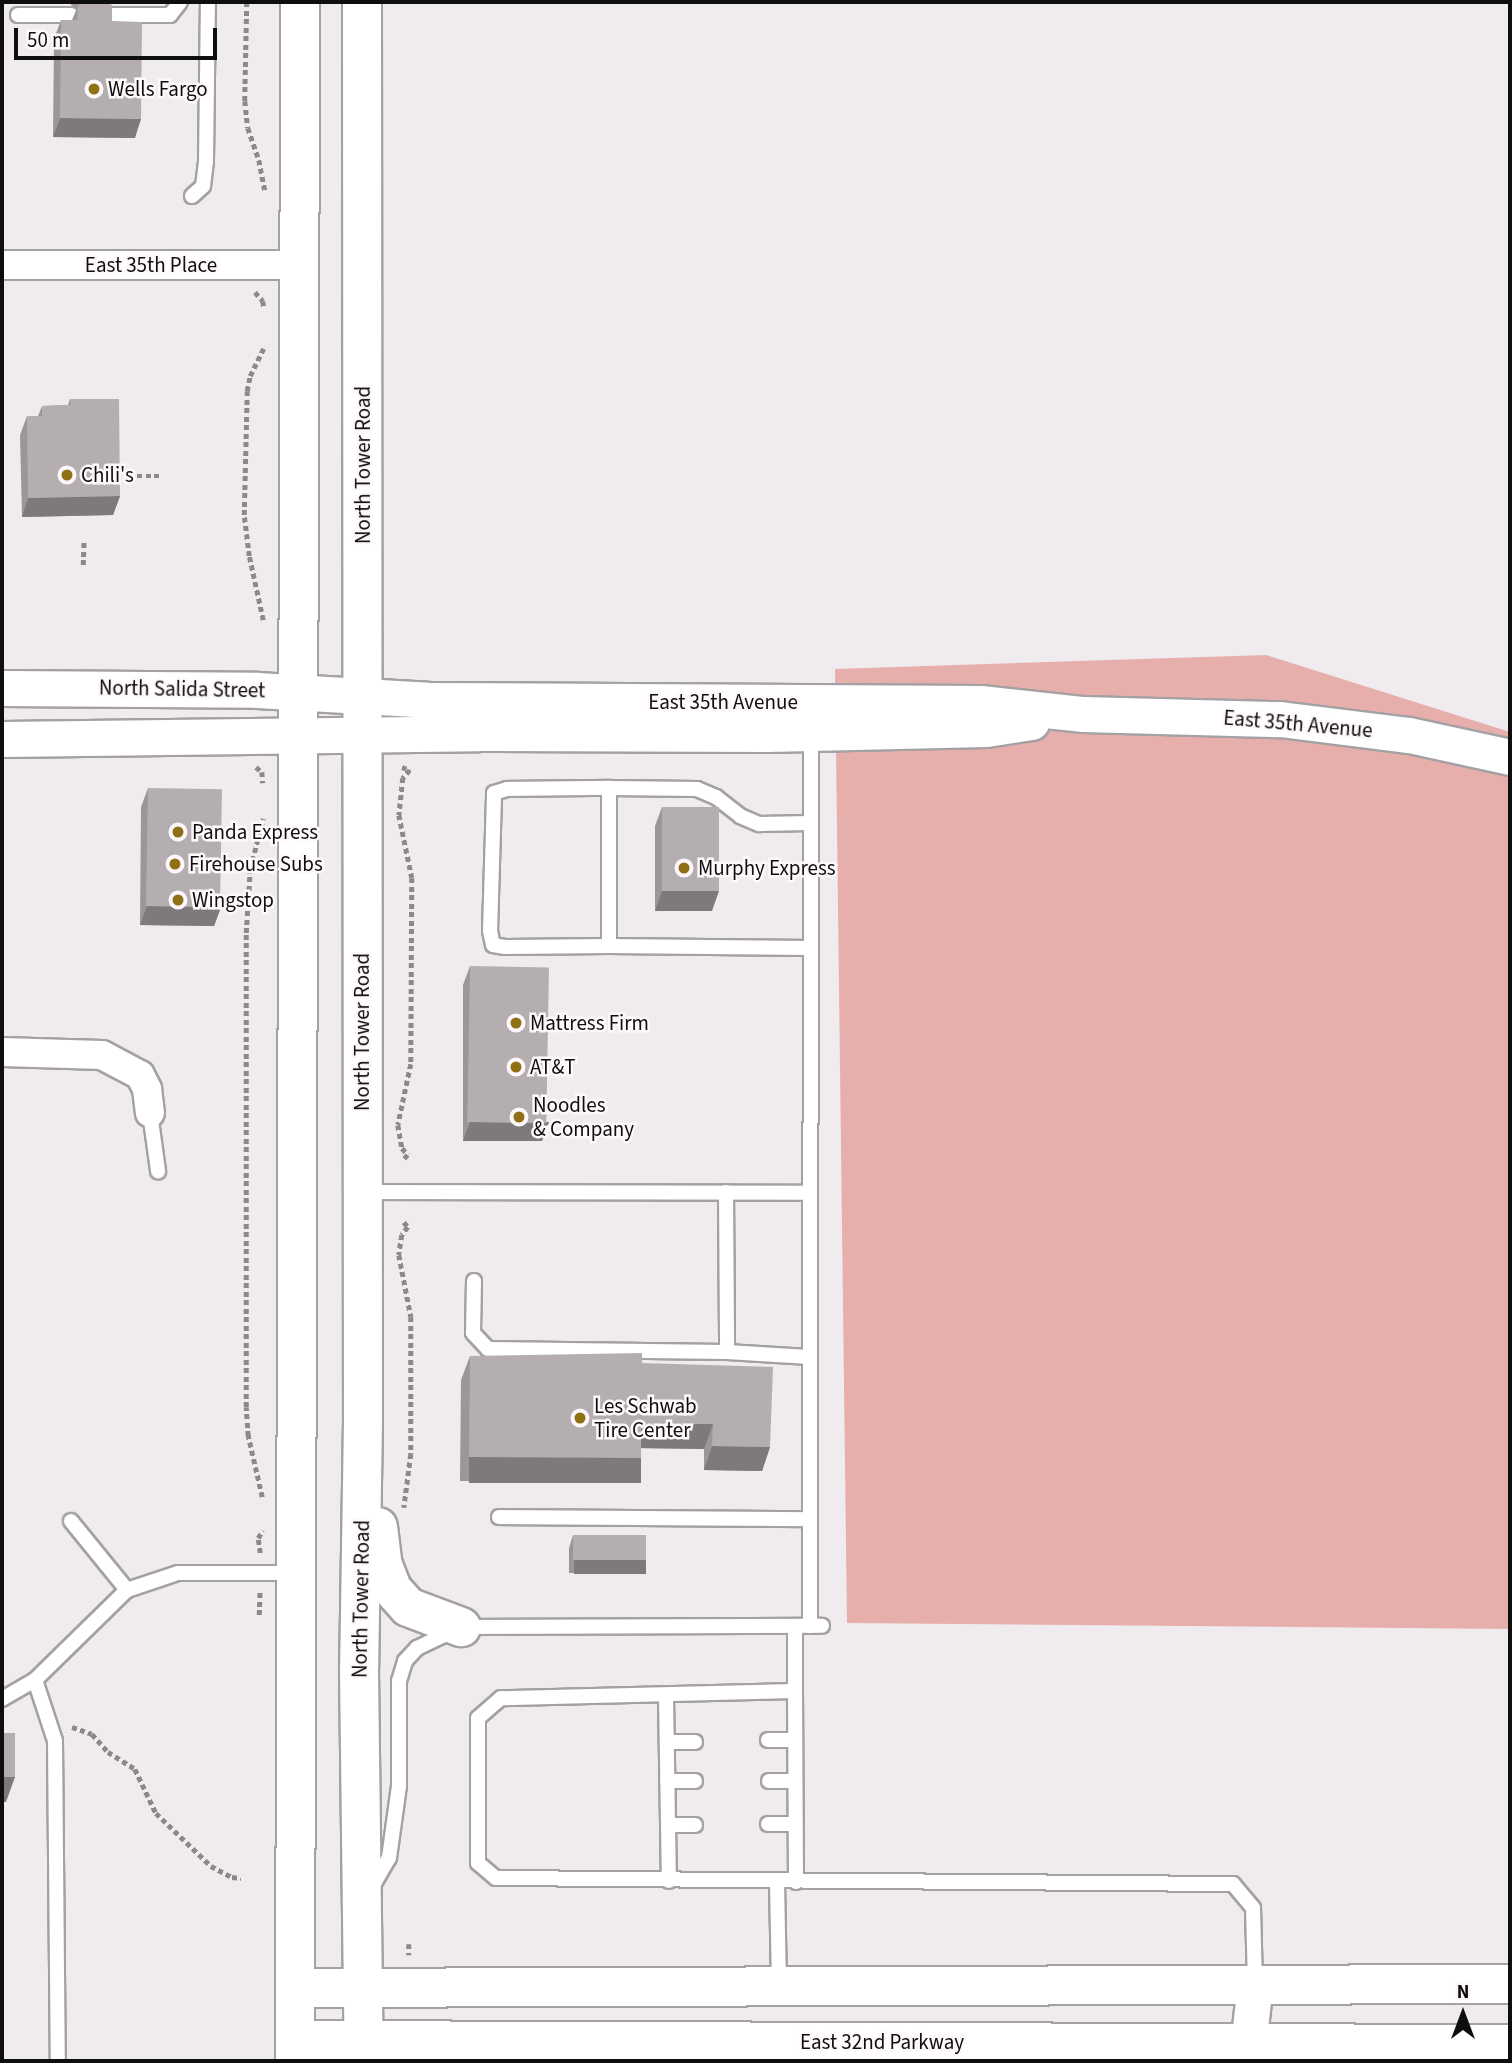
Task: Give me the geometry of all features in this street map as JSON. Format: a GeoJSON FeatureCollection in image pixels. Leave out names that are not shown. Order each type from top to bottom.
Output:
{"type":"FeatureCollection","features":[{"type":"Feature","properties":{"kind":"main road"},"geometry":{"type":"LineString","coordinates":[[295,2050],[300,2]]}},
{"type":"Feature","properties":{"kind":"main road","name":"North Tower Road"},"geometry":{"type":"LineString","coordinates":[[362,2],[363,1420],[359,1670],[364,2050]]}},
{"type":"Feature","properties":{"kind":"main road"},"geometry":{"type":"LineString","coordinates":[[363,1420],[383,1565],[392,1589],[408,1607],[461,1627]]}},
{"type":"Feature","properties":{"kind":"main road"},"geometry":{"type":"LineString","coordinates":[[296,1988],[1510,1984]]}},
{"type":"Feature","properties":{"kind":"main road","name":"East 32nd Parkway"},"geometry":{"type":"LineString","coordinates":[[295,2050],[1246,2053],[1510,2044]]}},
{"type":"Feature","properties":{"kind":"street","name":"East 35th Place"},"geometry":{"type":"LineString","coordinates":[[2,265],[300,265]]}},
{"type":"Feature","properties":{"kind":"street","name":"North Salida Street"},"geometry":{"type":"LineString","coordinates":[[2,688],[363,694]]}},
{"type":"Feature","properties":{"kind":"street","name":"East 35th Avenue"},"geometry":{"type":"LineString","coordinates":[[363,694],[428,700],[811,718]]}},
{"type":"Feature","properties":{"kind":"street","name":"East 35th Avenue"},"geometry":{"type":"LineString","coordinates":[[297,736],[479,733],[811,718],[980,703],[1083,714],[1280,719],[1409,735],[1510,757]]}},
{"type":"Feature","properties":{"kind":"street"},"geometry":{"type":"LineString","coordinates":[[2,739],[297,736]]}},
{"type":"Feature","properties":{"kind":"street"},"geometry":{"type":"LineString","coordinates":[[2,1052],[102,1055],[140,1075],[147,1089],[150,1113]]}},
{"type":"Feature","properties":{"kind":"street"},"geometry":{"type":"LineString","coordinates":[[1246,2053],[1255,1984]]}},
{"type":"Feature","properties":{"kind":"lane"},"geometry":{"type":"LineString","coordinates":[[105,15],[170,15],[180,2]]}},
{"type":"Feature","properties":{"kind":"lane"},"geometry":{"type":"LineString","coordinates":[[192,196],[203,186],[206,161],[208,2]]}},
{"type":"Feature","properties":{"kind":"lane"},"geometry":{"type":"LineString","coordinates":[[18,15],[71,15]]}},
{"type":"Feature","properties":{"kind":"lane"},"geometry":{"type":"LineString","coordinates":[[796,1882],[795,1691],[809,1626],[811,718]]}},
{"type":"Feature","properties":{"kind":"lane"},"geometry":{"type":"LineString","coordinates":[[810,823],[759,824],[740,816],[716,797],[697,789],[506,789],[494,793],[490,931],[493,945],[505,947],[810,948]]}},
{"type":"Feature","properties":{"kind":"lane"},"geometry":{"type":"LineString","coordinates":[[609,946],[610,789]]}},
{"type":"Feature","properties":{"kind":"lane"},"geometry":{"type":"LineString","coordinates":[[150,1113],[158,1171]]}},
{"type":"Feature","properties":{"kind":"lane"},"geometry":{"type":"LineString","coordinates":[[361,1192],[808,1193]]}},
{"type":"Feature","properties":{"kind":"lane"},"geometry":{"type":"LineString","coordinates":[[726,1192],[727,1352]]}},
{"type":"Feature","properties":{"kind":"lane"},"geometry":{"type":"LineString","coordinates":[[474,1281],[474,1333],[488,1349],[727,1352],[809,1357]]}},
{"type":"Feature","properties":{"kind":"lane"},"geometry":{"type":"LineString","coordinates":[[499,1517],[809,1519]]}},
{"type":"Feature","properties":{"kind":"lane"},"geometry":{"type":"LineString","coordinates":[[71,1521],[127,1590]]}},
{"type":"Feature","properties":{"kind":"lane"},"geometry":{"type":"LineString","coordinates":[[2,1699],[35,1680],[127,1590],[178,1573],[297,1573]]}},
{"type":"Feature","properties":{"kind":"lane"},"geometry":{"type":"LineString","coordinates":[[361,1907],[389,1858],[399,1786],[399,1681],[405,1661],[417,1648],[461,1627],[809,1626]]}},
{"type":"Feature","properties":{"kind":"lane"},"geometry":{"type":"LineString","coordinates":[[35,1680],[55,1741],[58,2061]]}},
{"type":"Feature","properties":{"kind":"lane"},"geometry":{"type":"LineString","coordinates":[[795,1691],[501,1698],[478,1718],[478,1863],[496,1878],[1233,1884],[1253,1908],[1255,1984]]}},
{"type":"Feature","properties":{"kind":"lane"},"geometry":{"type":"LineString","coordinates":[[666,1696],[669,1881]]}},
{"type":"Feature","properties":{"kind":"lane"},"geometry":{"type":"LineString","coordinates":[[768,1740],[795,1740]]}},
{"type":"Feature","properties":{"kind":"lane"},"geometry":{"type":"LineString","coordinates":[[667,1742],[695,1742]]}},
{"type":"Feature","properties":{"kind":"lane"},"geometry":{"type":"LineString","coordinates":[[769,1780],[795,1780]]}},
{"type":"Feature","properties":{"kind":"lane"},"geometry":{"type":"LineString","coordinates":[[667,1781],[695,1781]]}},
{"type":"Feature","properties":{"kind":"lane"},"geometry":{"type":"LineString","coordinates":[[768,1824],[795,1824]]}},
{"type":"Feature","properties":{"kind":"lane"},"geometry":{"type":"LineString","coordinates":[[668,1825],[695,1825]]}},
{"type":"Feature","properties":{"kind":"lane"},"geometry":{"type":"LineString","coordinates":[[777,1882],[779,1987]]}},
{"type":"Feature","properties":{"kind":"path"},"geometry":{"type":"LineString","coordinates":[[247,2],[245,101],[248,128],[259,160],[266,194]]}},
{"type":"Feature","properties":{"kind":"path"},"geometry":{"type":"LineString","coordinates":[[257,287],[254,291],[263,301],[265,313]]}},
{"type":"Feature","properties":{"kind":"path"},"geometry":{"type":"LineString","coordinates":[[264,625],[249,556],[244,516],[247,391],[250,376],[265,347],[266,336]]}},
{"type":"Feature","properties":{"kind":"path"},"geometry":{"type":"LineString","coordinates":[[136,476],[162,476]]}},
{"type":"Feature","properties":{"kind":"path"},"geometry":{"type":"LineString","coordinates":[[83,565],[84,540]]}},
{"type":"Feature","properties":{"kind":"path"},"geometry":{"type":"LineString","coordinates":[[256,760],[254,765],[262,772],[265,793]]}},
{"type":"Feature","properties":{"kind":"path"},"geometry":{"type":"LineString","coordinates":[[404,1159],[408,1155],[402,1147],[398,1125],[411,1064],[412,878],[399,815],[403,778],[410,770],[407,767]]}},
{"type":"Feature","properties":{"kind":"path"},"geometry":{"type":"LineString","coordinates":[[264,816],[250,869],[246,933],[246,1407],[248,1436],[264,1503]]}},
{"type":"Feature","properties":{"kind":"path"},"geometry":{"type":"LineString","coordinates":[[402,1515],[410,1485],[411,1454],[411,1317],[399,1255],[402,1235],[408,1227],[404,1222]]}},
{"type":"Feature","properties":{"kind":"path"},"geometry":{"type":"LineString","coordinates":[[260,1541],[258,1538],[263,1530],[265,1517]]}},
{"type":"Feature","properties":{"kind":"path"},"geometry":{"type":"LineString","coordinates":[[68,1726],[92,1734],[108,1752],[135,1769],[156,1813],[211,1866],[232,1877],[241,1878]]}},
{"type":"Feature","properties":{"kind":"shaded area"},"geometry":{"type":"Polygon","coordinates":[[[1266,655],[1510,732],[1510,1629],[847,1623],[835,669],[1266,655]]]}},
{"type":"Feature","properties":{"kind":"building","name":"Wells Fargo"},"geometry":{"type":"Polygon","coordinates":[[[85,2],[105,2],[112,5],[112,21],[142,22],[141,119],[60,118],[61,20],[77,20],[78,5],[85,2]]]}},
{"type":"Feature","properties":{"kind":"building","name":"Chili's"},"geometry":{"type":"Polygon","coordinates":[[[70,399],[119,399],[120,496],[28,498],[27,416],[42,416],[42,406],[71,405],[70,399]]]}},
{"type":"Feature","properties":{"kind":"building"},"geometry":{"type":"Polygon","coordinates":[[[148,788],[222,789],[220,907],[146,906],[148,788]]]}},
{"type":"Feature","properties":{"kind":"building","name":"Murphy Express"},"geometry":{"type":"Polygon","coordinates":[[[662,807],[719,807],[719,891],[662,891],[662,807]]]}},
{"type":"Feature","properties":{"kind":"building"},"geometry":{"type":"Polygon","coordinates":[[[470,966],[549,967],[546,1123],[467,1122],[470,966]]]}},
{"type":"Feature","properties":{"kind":"building"},"geometry":{"type":"Polygon","coordinates":[[[642,1353],[642,1363],[773,1367],[770,1447],[712,1446],[713,1424],[641,1424],[641,1458],[469,1457],[470,1356],[642,1353]]]}},
{"type":"Feature","properties":{"kind":"building"},"geometry":{"type":"Polygon","coordinates":[[[573,1535],[646,1535],[646,1560],[573,1560],[573,1535]]]}},
{"type":"Feature","properties":{"kind":"building"},"geometry":{"type":"Polygon","coordinates":[[[2,1733],[15,1733],[15,1777],[2,1777],[2,1733]]]}},
{"type":"Feature","properties":{"kind":"place","name":"Wells Fargo"},"geometry":{"type":"Point","coordinates":[94,89]}},
{"type":"Feature","properties":{"kind":"place","name":"Chili's"},"geometry":{"type":"Point","coordinates":[67,475]}},
{"type":"Feature","properties":{"kind":"place","name":"Panda Express"},"geometry":{"type":"Point","coordinates":[178,832]}},
{"type":"Feature","properties":{"kind":"place","name":"Firehouse Subs"},"geometry":{"type":"Point","coordinates":[175,864]}},
{"type":"Feature","properties":{"kind":"place","name":"Murphy Express"},"geometry":{"type":"Point","coordinates":[684,868]}},
{"type":"Feature","properties":{"kind":"place","name":"Wingstop"},"geometry":{"type":"Point","coordinates":[178,900]}},
{"type":"Feature","properties":{"kind":"place","name":"Mattress Firm"},"geometry":{"type":"Point","coordinates":[516,1023]}},
{"type":"Feature","properties":{"kind":"place","name":"AT&T"},"geometry":{"type":"Point","coordinates":[516,1067]}},
{"type":"Feature","properties":{"kind":"place","name":"Noodles & Company"},"geometry":{"type":"Point","coordinates":[519,1117]}},
{"type":"Feature","properties":{"kind":"place","name":"Les Schwab Tire Center"},"geometry":{"type":"Point","coordinates":[580,1418]}}]}
